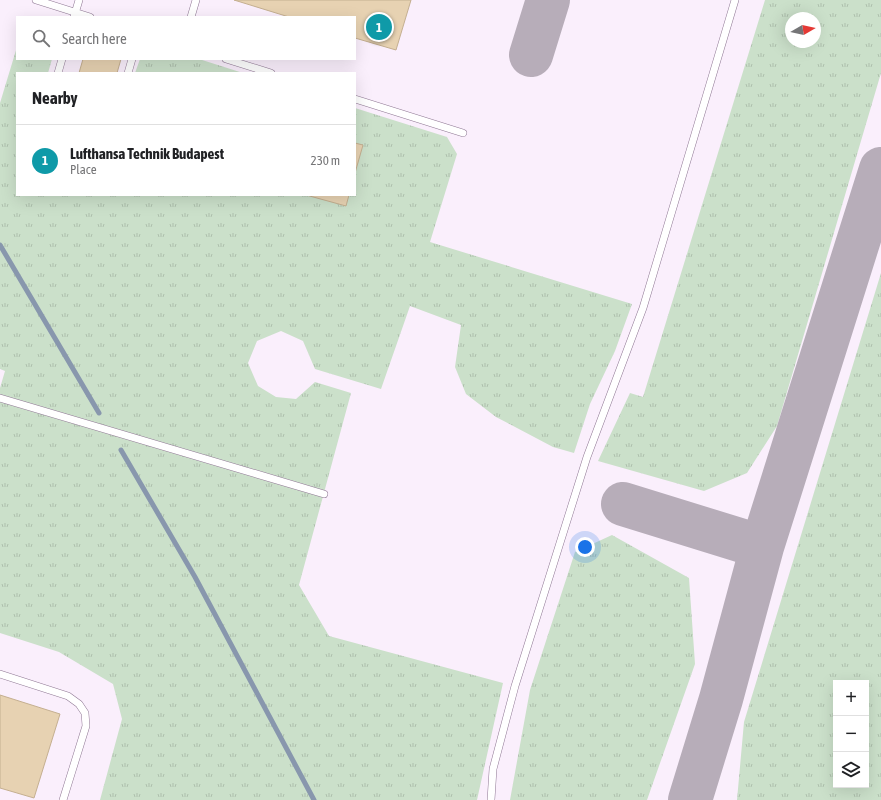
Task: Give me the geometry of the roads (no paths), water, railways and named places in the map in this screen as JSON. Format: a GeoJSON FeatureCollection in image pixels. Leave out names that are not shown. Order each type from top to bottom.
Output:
{"type":"FeatureCollection","features":[{"type":"Feature","properties":{"kind":"lane"},"geometry":{"type":"LineString","coordinates":[[36,0],[74,15],[79,0]]}},
{"type":"Feature","properties":{"kind":"lane"},"geometry":{"type":"LineString","coordinates":[[191,16],[196,0]]}},
{"type":"Feature","properties":{"kind":"lane"},"geometry":{"type":"LineString","coordinates":[[491,800],[493,769],[515,686],[587,457],[643,308],[735,0]]}},
{"type":"Feature","properties":{"kind":"lane"},"geometry":{"type":"LineString","coordinates":[[58,72],[62,60]]}},
{"type":"Feature","properties":{"kind":"lane"},"geometry":{"type":"LineString","coordinates":[[128,72],[132,60]]}},
{"type":"Feature","properties":{"kind":"lane"},"geometry":{"type":"LineString","coordinates":[[229,60],[268,72]]}},
{"type":"Feature","properties":{"kind":"lane"},"geometry":{"type":"LineString","coordinates":[[356,99],[463,133]]}},
{"type":"Feature","properties":{"kind":"lane"},"geometry":{"type":"LineString","coordinates":[[0,398],[324,494]]}},
{"type":"Feature","properties":{"kind":"lane"},"geometry":{"type":"LineString","coordinates":[[0,674],[68,696],[79,704],[85,713],[86,726],[63,800]]}},
{"type":"Feature","properties":{"kind":"waterway"},"geometry":{"type":"LineString","coordinates":[[0,245],[99,413]]}},
{"type":"Feature","properties":{"kind":"waterway"},"geometry":{"type":"LineString","coordinates":[[121,450],[195,577],[314,800]]}},
{"type":"Feature","properties":{"kind":"place","name":"Lufthansa Technik Budapest"},"geometry":{"type":"Point","coordinates":[379,27]}}]}
